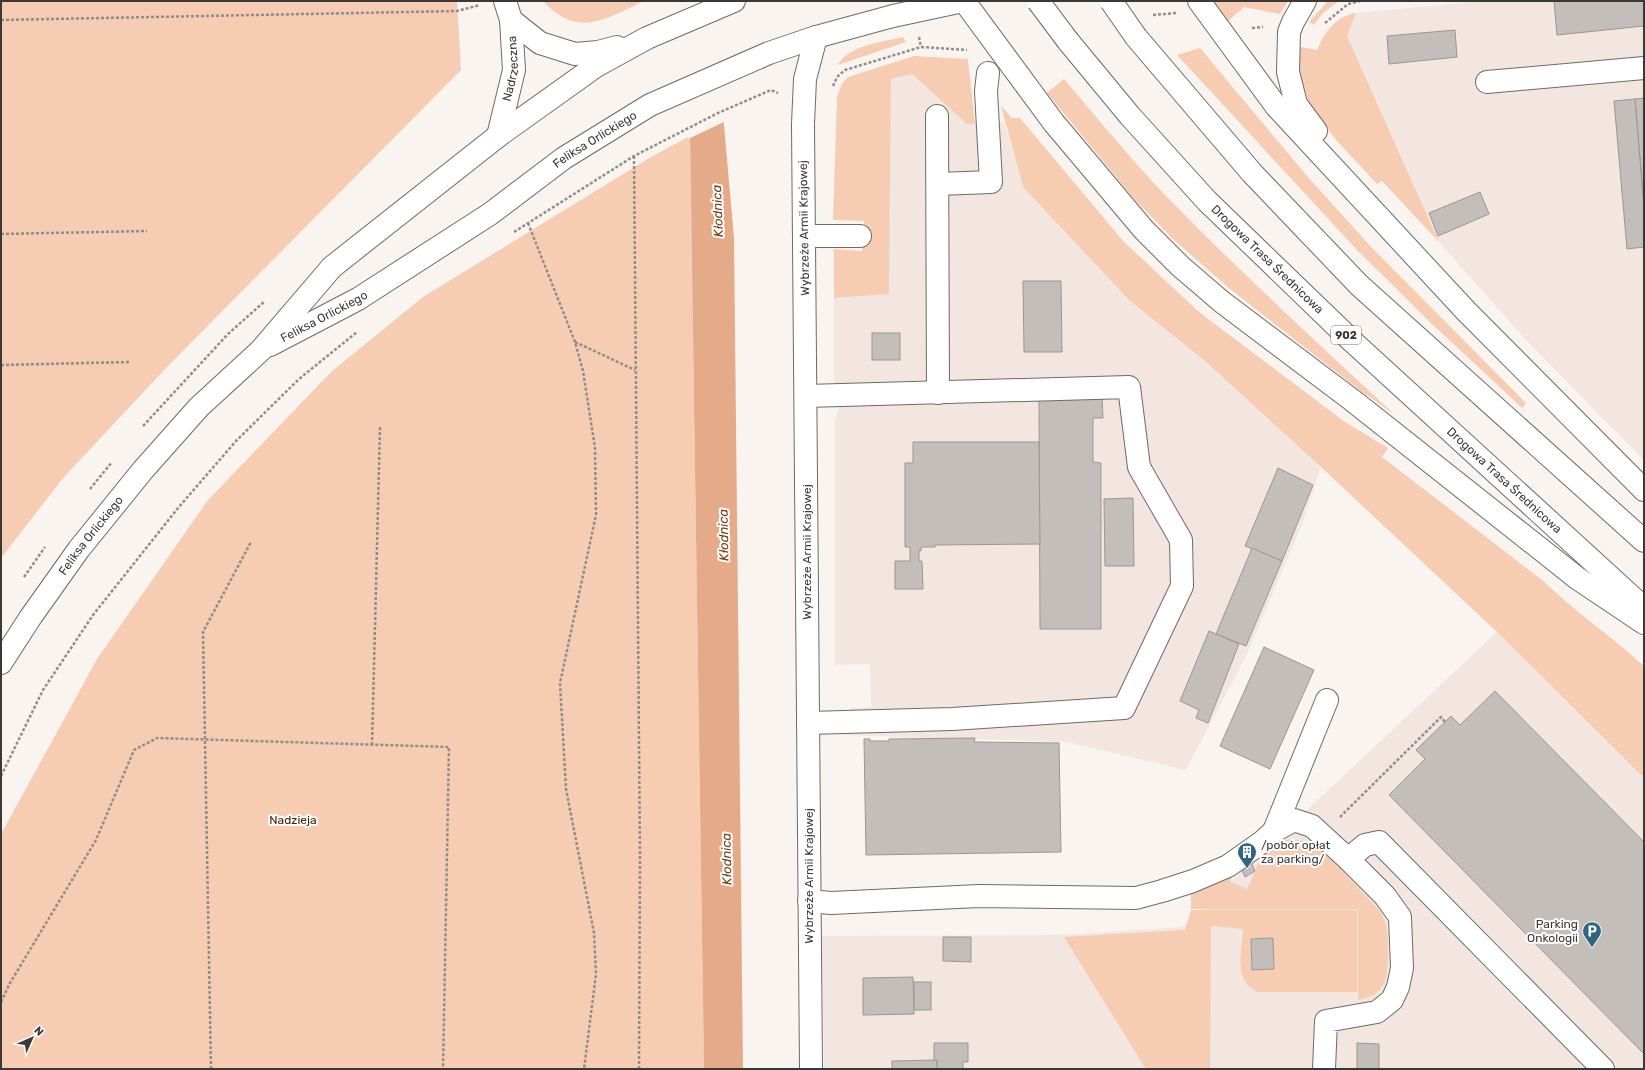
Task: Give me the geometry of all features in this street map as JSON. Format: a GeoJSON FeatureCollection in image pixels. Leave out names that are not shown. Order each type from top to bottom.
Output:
{"type":"FeatureCollection","features":[{"type":"Feature","properties":{"kind":"main road","name":"Feliksa Orlickiego"},"geometry":{"type":"LineString","coordinates":[[1,664],[30,618],[79,549],[143,470],[199,407],[260,350],[332,267],[498,136],[596,66],[647,38],[734,1]]}},
{"type":"Feature","properties":{"kind":"main road","name":"Feliksa Orlickiego"},"geometry":{"type":"LineString","coordinates":[[260,350],[358,299],[490,214],[564,158],[650,105],[769,53],[816,37],[893,16],[964,1]]}},
{"type":"Feature","properties":{"kind":"main road"},"geometry":{"type":"LineString","coordinates":[[964,1],[1059,129],[1144,230],[1180,266],[1222,302],[1352,400],[1577,578],[1644,623]]}},
{"type":"Feature","properties":{"kind":"main road","name":"Drogowa Trasa Średnicowa"},"geometry":{"type":"LineString","coordinates":[[1038,1],[1068,41],[1130,116],[1207,201],[1353,342],[1644,608]]}},
{"type":"Feature","properties":{"kind":"main road"},"geometry":{"type":"LineString","coordinates":[[1111,1],[1136,37],[1252,173],[1359,285],[1644,541]]}},
{"type":"Feature","properties":{"kind":"main road"},"geometry":{"type":"LineString","coordinates":[[1199,1],[1276,106],[1379,215],[1466,311],[1644,490]]}},
{"type":"Feature","properties":{"kind":"main road"},"geometry":{"type":"LineString","coordinates":[[1305,1],[1292,22],[1289,32],[1288,72],[1296,104],[1379,215]]}},
{"type":"Feature","properties":{"kind":"main road"},"geometry":{"type":"LineString","coordinates":[[500,8],[540,43],[575,54],[598,52],[647,38]]}},
{"type":"Feature","properties":{"kind":"main road","name":"Nadrzeczna"},"geometry":{"type":"LineString","coordinates":[[498,136],[514,70],[500,8]]}},
{"type":"Feature","properties":{"kind":"main road","name":"Wybrzeże Armii Krajowej"},"geometry":{"type":"LineString","coordinates":[[811,1069],[803,124],[805,79],[816,37]]}},
{"type":"Feature","properties":{"kind":"main road"},"geometry":{"type":"LineString","coordinates":[[1487,82],[1644,68]]}},
{"type":"Feature","properties":{"kind":"main road"},"geometry":{"type":"LineString","coordinates":[[938,184],[991,182],[986,91],[988,73]]}},
{"type":"Feature","properties":{"kind":"main road"},"geometry":{"type":"LineString","coordinates":[[937,116],[938,393]]}},
{"type":"Feature","properties":{"kind":"main road"},"geometry":{"type":"LineString","coordinates":[[804,236],[860,236]]}},
{"type":"Feature","properties":{"kind":"main road"},"geometry":{"type":"LineString","coordinates":[[806,396],[1129,388],[1139,466],[1181,540],[1182,586],[1124,708],[952,719],[808,723]]}},
{"type":"Feature","properties":{"kind":"main road"},"geometry":{"type":"LineString","coordinates":[[1274,831],[1327,700]]}},
{"type":"Feature","properties":{"kind":"main road"},"geometry":{"type":"LineString","coordinates":[[809,901],[831,903],[979,896],[1108,899],[1136,898],[1162,891],[1228,866],[1262,842],[1274,831],[1294,820],[1312,826],[1322,835],[1385,896],[1400,917],[1401,978],[1392,1000],[1376,1012],[1326,1021],[1324,1069]]}},
{"type":"Feature","properties":{"kind":"main road"},"geometry":{"type":"LineString","coordinates":[[1348,859],[1365,845],[1379,842],[1603,1069]]}},
{"type":"Feature","properties":{"kind":"path"},"geometry":{"type":"LineString","coordinates":[[1320,28],[1348,4],[1360,1]]}},
{"type":"Feature","properties":{"kind":"path"},"geometry":{"type":"LineString","coordinates":[[1,20],[457,11],[500,8]]}},
{"type":"Feature","properties":{"kind":"path"},"geometry":{"type":"LineString","coordinates":[[832,94],[833,86],[837,77],[845,70],[921,46],[969,50],[976,55],[988,73]]}},
{"type":"Feature","properties":{"kind":"path"},"geometry":{"type":"LineString","coordinates":[[508,236],[634,156],[718,113],[771,90]]}},
{"type":"Feature","properties":{"kind":"path"},"geometry":{"type":"LineString","coordinates":[[634,156],[640,857],[639,1069]]}},
{"type":"Feature","properties":{"kind":"path"},"geometry":{"type":"LineString","coordinates":[[528,223],[575,342],[583,371],[595,448],[596,515],[560,683],[566,790],[594,933],[596,974],[584,1069]]}},
{"type":"Feature","properties":{"kind":"path"},"geometry":{"type":"LineString","coordinates":[[1,234],[147,231]]}},
{"type":"Feature","properties":{"kind":"path"},"geometry":{"type":"LineString","coordinates":[[1,776],[47,684],[93,615],[178,508],[236,441],[288,389],[358,331]]}},
{"type":"Feature","properties":{"kind":"path"},"geometry":{"type":"LineString","coordinates":[[575,342],[635,370]]}},
{"type":"Feature","properties":{"kind":"path"},"geometry":{"type":"LineString","coordinates":[[1,365],[131,362]]}},
{"type":"Feature","properties":{"kind":"path"},"geometry":{"type":"LineString","coordinates":[[372,745],[380,426]]}},
{"type":"Feature","properties":{"kind":"path"},"geometry":{"type":"LineString","coordinates":[[211,1069],[203,632],[252,542]]}},
{"type":"Feature","properties":{"kind":"path"},"geometry":{"type":"LineString","coordinates":[[1322,835],[1441,717],[1445,722]]}},
{"type":"Feature","properties":{"kind":"path"},"geometry":{"type":"LineString","coordinates":[[1,1002],[10,982],[96,840],[134,750],[157,738],[449,747],[443,1069]]}},
{"type":"Feature","properties":{"kind":"shaded area"},"geometry":{"type":"Polygon","coordinates":[[[1483,1],[1644,1],[1644,460],[1525,339],[1439,242],[1347,36],[1356,13],[1483,1]]]}},
{"type":"Feature","properties":{"kind":"shaded area"},"geometry":{"type":"Polygon","coordinates":[[[912,74],[967,124],[1004,122],[1023,187],[1130,301],[1205,361],[1321,467],[1303,522],[1247,654],[1186,770],[1067,742],[843,735],[842,723],[851,708],[871,707],[870,664],[835,665],[835,419],[840,406],[840,395],[834,382],[834,298],[889,294],[891,79],[912,74]]]}},
{"type":"Feature","properties":{"kind":"shaded area"},"geometry":{"type":"Polygon","coordinates":[[[1497,632],[1644,778],[1644,1069],[824,1069],[822,936],[1062,935],[1182,927],[1497,632]]]}},
{"type":"Feature","properties":{"kind":"green space"},"geometry":{"type":"Polygon","coordinates":[[[1,1],[457,1],[461,70],[167,367],[64,477],[1,558],[1,1]]]}},
{"type":"Feature","properties":{"kind":"green space"},"geometry":{"type":"Polygon","coordinates":[[[543,1],[644,1],[604,19],[592,22],[580,22],[568,20],[556,13],[543,1]]]}},
{"type":"Feature","properties":{"kind":"green space"},"geometry":{"type":"Polygon","coordinates":[[[1288,1],[1280,14],[1244,7],[1227,22],[1214,5],[1215,2],[1288,1]]]}},
{"type":"Feature","properties":{"kind":"green space"},"geometry":{"type":"Polygon","coordinates":[[[1328,1],[1339,1],[1323,13],[1314,25],[1309,22],[1328,1]]]}},
{"type":"Feature","properties":{"kind":"green space"},"geometry":{"type":"Polygon","coordinates":[[[1356,13],[1347,36],[1439,242],[1382,181],[1377,184],[1333,136],[1314,110],[1306,96],[1300,77],[1300,47],[1317,50],[1327,31],[1336,21],[1356,13]]]}},
{"type":"Feature","properties":{"kind":"green space"},"geometry":{"type":"Polygon","coordinates":[[[903,37],[906,42],[838,65],[843,58],[850,53],[867,45],[903,37]]]}},
{"type":"Feature","properties":{"kind":"green space"},"geometry":{"type":"Polygon","coordinates":[[[1200,48],[1307,176],[1373,249],[1526,403],[1522,408],[1430,322],[1358,251],[1177,55],[1200,48]]]}},
{"type":"Feature","properties":{"kind":"green space"},"geometry":{"type":"Polygon","coordinates":[[[914,56],[968,59],[975,124],[967,124],[912,74],[891,79],[889,294],[834,298],[834,249],[862,251],[864,221],[833,220],[837,97],[842,84],[848,77],[914,56]]]}},
{"type":"Feature","properties":{"kind":"green space"},"geometry":{"type":"Polygon","coordinates":[[[1064,79],[1167,197],[1251,280],[1395,415],[1357,388],[1230,289],[1173,239],[1135,200],[1047,93],[1064,79]]]}},
{"type":"Feature","properties":{"kind":"green space"},"geometry":{"type":"Polygon","coordinates":[[[1001,106],[1012,118],[1020,118],[1124,242],[1199,312],[1345,422],[1388,448],[1382,457],[1542,580],[1644,666],[1644,778],[1497,632],[1321,467],[1205,361],[1130,301],[1023,187],[1001,106]]]}},
{"type":"Feature","properties":{"kind":"green space","name":"Nadzieja"},"geometry":{"type":"Polygon","coordinates":[[[690,136],[704,1069],[1,1069],[1,834],[97,659],[208,500],[331,372],[423,297],[651,157],[690,136]]]}},
{"type":"Feature","properties":{"kind":"green space"},"geometry":{"type":"Polygon","coordinates":[[[1290,839],[1307,842],[1323,851],[1380,911],[1385,921],[1387,931],[1388,961],[1384,984],[1375,994],[1358,1000],[1358,909],[1191,909],[1191,891],[1235,871],[1230,882],[1247,889],[1258,864],[1266,853],[1280,843],[1290,839]]]}},
{"type":"Feature","properties":{"kind":"green space"},"geometry":{"type":"Polygon","coordinates":[[[1191,910],[1357,910],[1357,992],[1257,992],[1249,987],[1242,973],[1241,955],[1243,929],[1211,926],[1210,1069],[1146,1069],[1064,937],[1185,930],[1191,910]]]}},
{"type":"Feature","properties":{"kind":"water","name":"Kłodnica"},"geometry":{"type":"Polygon","coordinates":[[[713,1],[734,238],[743,1069],[704,1069],[690,136],[713,1]]]}},
{"type":"Feature","properties":{"kind":"pier"},"geometry":{"type":"Polygon","coordinates":[[[683,1],[715,1],[726,121],[688,139],[683,1]]]}},
{"type":"Feature","properties":{"kind":"building"},"geometry":{"type":"Polygon","coordinates":[[[1554,1],[1644,1],[1644,26],[1557,35],[1554,1]]]}},
{"type":"Feature","properties":{"kind":"building"},"geometry":{"type":"Polygon","coordinates":[[[1455,30],[1457,57],[1389,64],[1387,36],[1455,30]]]}},
{"type":"Feature","properties":{"kind":"building"},"geometry":{"type":"Polygon","coordinates":[[[1644,98],[1644,208],[1635,99],[1644,98]]]}},
{"type":"Feature","properties":{"kind":"building"},"geometry":{"type":"Polygon","coordinates":[[[1635,99],[1644,208],[1644,247],[1627,249],[1614,101],[1635,99]]]}},
{"type":"Feature","properties":{"kind":"building"},"geometry":{"type":"Polygon","coordinates":[[[1480,192],[1489,214],[1438,236],[1429,213],[1480,192]]]}},
{"type":"Feature","properties":{"kind":"building"},"geometry":{"type":"Polygon","coordinates":[[[1023,281],[1061,281],[1062,352],[1024,352],[1023,281]]]}},
{"type":"Feature","properties":{"kind":"building"},"geometry":{"type":"Polygon","coordinates":[[[872,333],[900,333],[900,360],[872,360],[872,333]]]}},
{"type":"Feature","properties":{"kind":"building"},"geometry":{"type":"Polygon","coordinates":[[[1039,397],[1102,397],[1103,418],[1093,418],[1093,462],[1101,463],[1101,629],[1040,629],[1039,397]]]}},
{"type":"Feature","properties":{"kind":"building"},"geometry":{"type":"Polygon","coordinates":[[[913,442],[1039,442],[1040,544],[935,545],[935,547],[921,547],[921,551],[919,550],[919,561],[922,561],[923,589],[895,589],[895,561],[910,561],[910,547],[905,547],[905,463],[913,463],[913,442]]]}},
{"type":"Feature","properties":{"kind":"building"},"geometry":{"type":"Polygon","coordinates":[[[1278,468],[1313,485],[1282,561],[1245,546],[1278,468]]]}},
{"type":"Feature","properties":{"kind":"building"},"geometry":{"type":"Polygon","coordinates":[[[1133,498],[1134,566],[1105,566],[1104,499],[1133,498]]]}},
{"type":"Feature","properties":{"kind":"building"},"geometry":{"type":"Polygon","coordinates":[[[1252,548],[1282,561],[1246,646],[1216,634],[1252,548]]]}},
{"type":"Feature","properties":{"kind":"building"},"geometry":{"type":"Polygon","coordinates":[[[1209,631],[1239,644],[1208,723],[1196,718],[1199,710],[1180,701],[1209,631]]]}},
{"type":"Feature","properties":{"kind":"building"},"geometry":{"type":"Polygon","coordinates":[[[1264,647],[1314,670],[1270,769],[1220,746],[1264,647]]]}},
{"type":"Feature","properties":{"kind":"building","name":"Parking Onkologii"},"geometry":{"type":"Polygon","coordinates":[[[1495,691],[1644,842],[1644,1054],[1389,795],[1425,759],[1416,750],[1451,716],[1460,725],[1495,691]]]}},
{"type":"Feature","properties":{"kind":"building"},"geometry":{"type":"Polygon","coordinates":[[[975,738],[974,742],[1059,743],[1061,852],[866,855],[864,739],[870,739],[870,741],[889,741],[889,739],[975,738]]]}},
{"type":"Feature","properties":{"kind":"building","name":"/pobór opłat za parking/"},"geometry":{"type":"Polygon","coordinates":[[[1250,860],[1255,871],[1245,877],[1240,866],[1250,860]]]}},
{"type":"Feature","properties":{"kind":"building"},"geometry":{"type":"Polygon","coordinates":[[[943,937],[971,937],[971,962],[943,961],[943,937]]]}},
{"type":"Feature","properties":{"kind":"building"},"geometry":{"type":"Polygon","coordinates":[[[1273,938],[1274,969],[1252,970],[1251,939],[1273,938]]]}},
{"type":"Feature","properties":{"kind":"building"},"geometry":{"type":"Polygon","coordinates":[[[913,977],[914,1014],[863,1015],[863,978],[913,977]]]}},
{"type":"Feature","properties":{"kind":"building"},"geometry":{"type":"Polygon","coordinates":[[[914,982],[931,982],[931,1010],[914,1010],[914,982]]]}},
{"type":"Feature","properties":{"kind":"building"},"geometry":{"type":"Polygon","coordinates":[[[934,1043],[968,1043],[968,1062],[963,1062],[963,1069],[937,1069],[937,1060],[934,1061],[934,1043]]]}},
{"type":"Feature","properties":{"kind":"building"},"geometry":{"type":"Polygon","coordinates":[[[1357,1043],[1379,1044],[1379,1069],[1357,1069],[1357,1043]]]}},
{"type":"Feature","properties":{"kind":"building"},"geometry":{"type":"Polygon","coordinates":[[[937,1060],[937,1069],[892,1069],[892,1061],[937,1060]]]}},
{"type":"Feature","properties":{"kind":"place","name":"/pobór opłat za parking/"},"geometry":{"type":"Point","coordinates":[1247,869]}},
{"type":"Feature","properties":{"kind":"place","name":"Parking Onkologii"},"geometry":{"type":"Point","coordinates":[1592,948]}}]}
